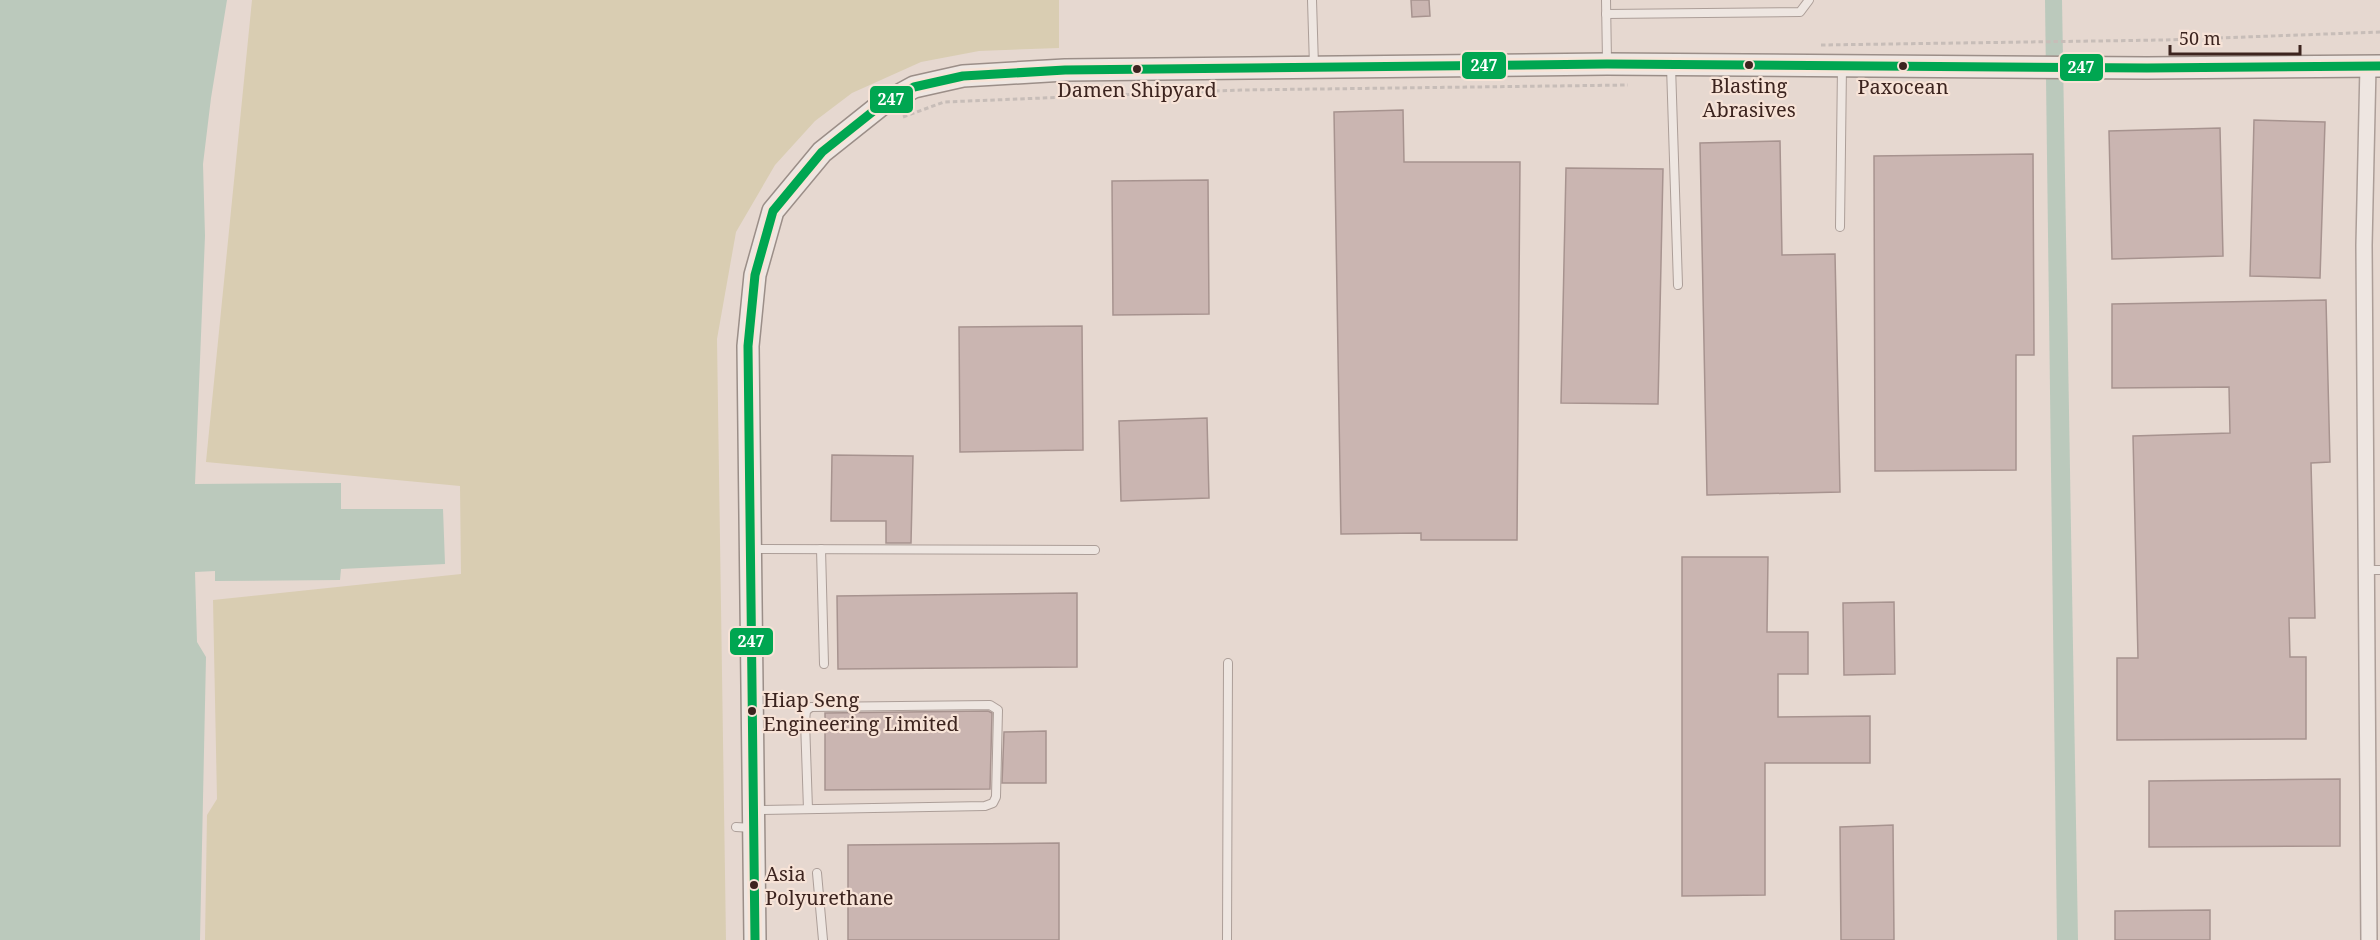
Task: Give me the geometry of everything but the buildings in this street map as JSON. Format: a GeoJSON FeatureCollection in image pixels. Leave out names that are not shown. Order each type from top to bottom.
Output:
{"type":"FeatureCollection","features":[{"type":"Feature","properties":{"kind":"street"},"geometry":{"type":"LineString","coordinates":[[754,940],[748,822],[750,549],[748,346],[755,275],[773,211],[822,152],[889,100],[914,87],[963,76],[1065,70],[1607,64],[1842,64],[2147,68],[2374,66],[2364,256],[2374,570],[2369,940]]}},
{"type":"Feature","properties":{"kind":"lane"},"geometry":{"type":"LineString","coordinates":[[1311,0],[1314,68]]}},
{"type":"Feature","properties":{"kind":"lane"},"geometry":{"type":"LineString","coordinates":[[1606,0],[1607,64]]}},
{"type":"Feature","properties":{"kind":"lane"},"geometry":{"type":"LineString","coordinates":[[1606,14],[1800,12],[1809,0]]}},
{"type":"Feature","properties":{"kind":"lane"},"geometry":{"type":"LineString","coordinates":[[1671,64],[1678,285]]}},
{"type":"Feature","properties":{"kind":"lane"},"geometry":{"type":"LineString","coordinates":[[1840,226],[1842,64]]}},
{"type":"Feature","properties":{"kind":"lane"},"geometry":{"type":"LineString","coordinates":[[750,549],[1095,550]]}},
{"type":"Feature","properties":{"kind":"lane"},"geometry":{"type":"LineString","coordinates":[[821,549],[824,664]]}},
{"type":"Feature","properties":{"kind":"lane"},"geometry":{"type":"LineString","coordinates":[[1227,940],[1228,663]]}},
{"type":"Feature","properties":{"kind":"lane"},"geometry":{"type":"LineString","coordinates":[[748,822],[808,809],[985,806],[993,803],[996,797],[998,710],[990,705],[811,707],[806,711],[805,721],[808,809]]}},
{"type":"Feature","properties":{"kind":"lane"},"geometry":{"type":"LineString","coordinates":[[817,873],[823,940]]}},
{"type":"Feature","properties":{"kind":"path"},"geometry":{"type":"LineString","coordinates":[[898,119],[944,102]]}},
{"type":"Feature","properties":{"kind":"shaded area"},"geometry":{"type":"Polygon","coordinates":[[[0,0],[227,0],[203,164],[205,236],[195,484],[341,483],[341,509],[443,509],[445,564],[341,569],[340,580],[215,581],[215,571],[195,572],[197,642],[206,657],[200,940],[0,940],[0,0]]]}},
{"type":"Feature","properties":{"kind":"shaded area"},"geometry":{"type":"Polygon","coordinates":[[[252,0],[1059,0],[1059,48],[979,51],[921,62],[852,93],[815,121],[775,165],[736,232],[717,339],[726,940],[205,940],[207,815],[217,799],[213,600],[461,574],[460,486],[206,462],[252,0]]]}},
{"type":"Feature","properties":{"kind":"shaded area"},"geometry":{"type":"Polygon","coordinates":[[[2045,0],[2062,0],[2078,940],[2057,940],[2045,0]]]}},
{"type":"Feature","properties":{"kind":"transit line","name":"247"},"geometry":{"type":"LineString","coordinates":[[755,940],[748,346],[755,275],[773,211],[822,152],[881,105],[914,87],[963,76],[1065,70],[1607,64],[2147,68],[2380,66]]}},
{"type":"Feature","properties":{"kind":"place","name":"Blasting Abrasives"},"geometry":{"type":"Point","coordinates":[1749,65]}},
{"type":"Feature","properties":{"kind":"place","name":"Paxocean"},"geometry":{"type":"Point","coordinates":[1903,66]}},
{"type":"Feature","properties":{"kind":"place","name":"Damen Shipyard"},"geometry":{"type":"Point","coordinates":[1137,69]}},
{"type":"Feature","properties":{"kind":"place","name":"Hiap Seng Engineering Limited"},"geometry":{"type":"Point","coordinates":[752,711]}},
{"type":"Feature","properties":{"kind":"place","name":"Asia Polyurethane"},"geometry":{"type":"Point","coordinates":[754,885]}}]}
